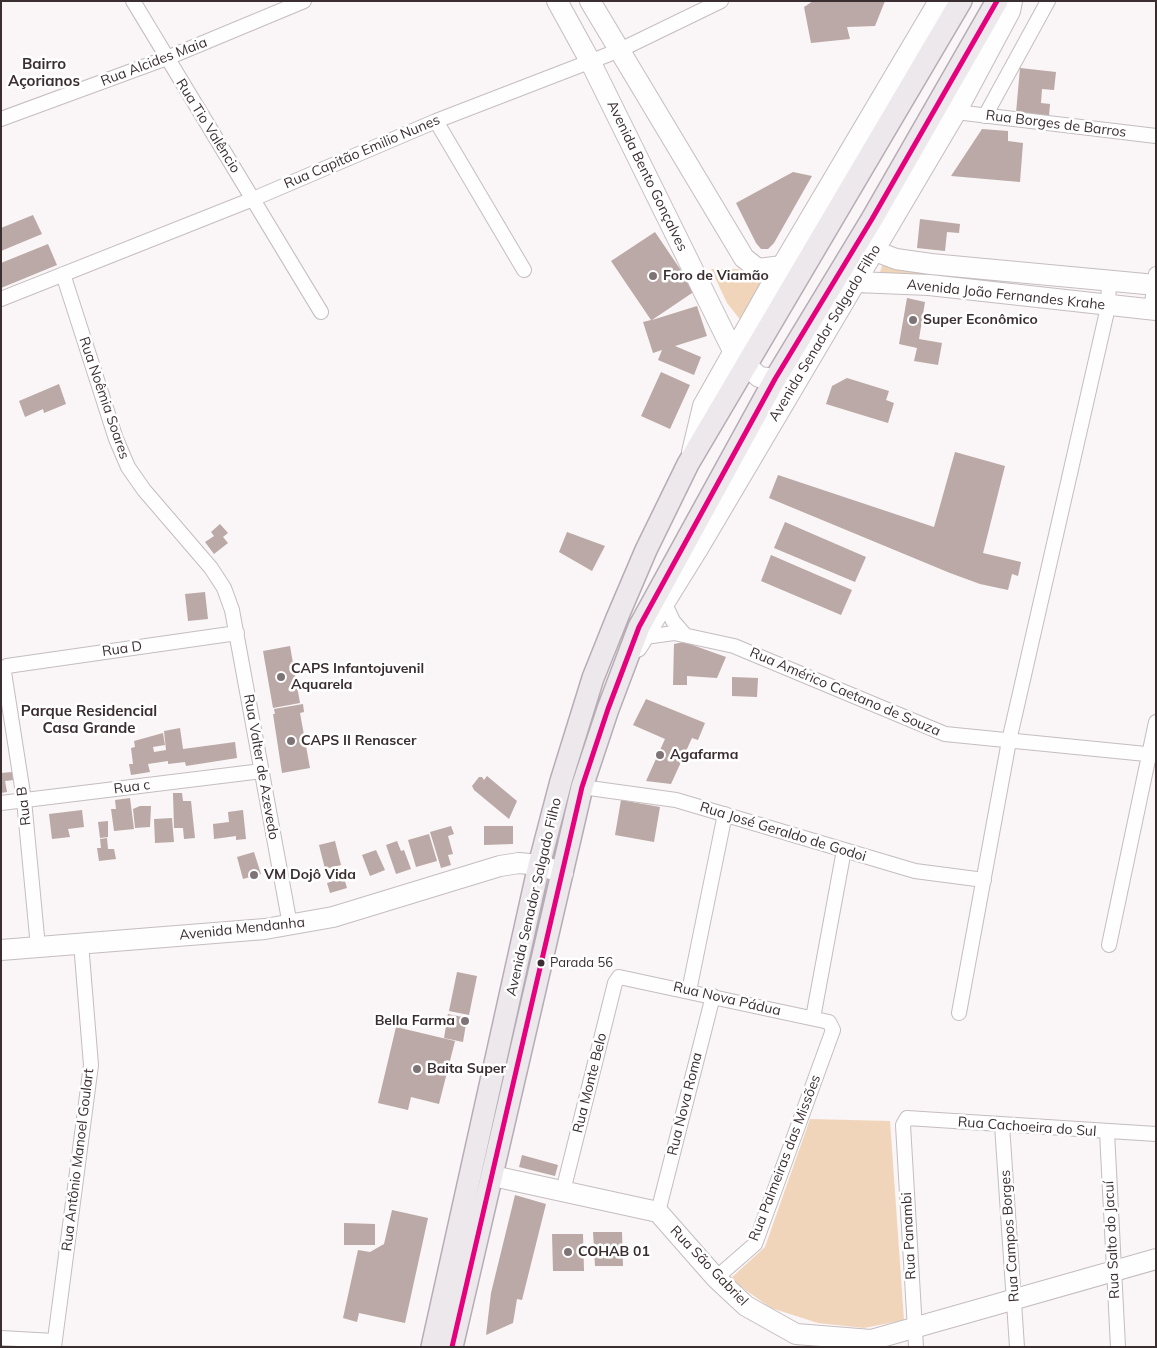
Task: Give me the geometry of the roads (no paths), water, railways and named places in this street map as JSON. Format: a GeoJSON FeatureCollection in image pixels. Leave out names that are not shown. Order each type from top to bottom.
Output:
{"type":"FeatureCollection","features":[{"type":"Feature","properties":{"kind":"main road","name":"Avenida Bento Gonçalves"},"geometry":{"type":"LineString","coordinates":[[557,1],[590,61],[723,329],[740,359]]}},
{"type":"Feature","properties":{"kind":"main road"},"geometry":{"type":"LineString","coordinates":[[590,1],[696,182],[744,258],[758,269],[782,266]]}},
{"type":"Feature","properties":{"kind":"main road","name":"Avenida Senador Salgado Filho"},"geometry":{"type":"LineString","coordinates":[[432,1347],[539,865],[562,781],[594,678],[646,550],[740,359],[782,266],[939,1]]}},
{"type":"Feature","properties":{"kind":"main road","name":"Avenida Senador Salgado Filho"},"geometry":{"type":"LineString","coordinates":[[688,464],[703,406],[722,374],[740,359],[961,1]]}},
{"type":"Feature","properties":{"kind":"main road","name":"Avenida Senador Salgado Filho"},"geometry":{"type":"LineString","coordinates":[[452,1347],[564,873],[582,787],[608,708],[639,627],[775,378],[872,219],[997,1]]}},
{"type":"Feature","properties":{"kind":"main road","name":"Avenida Senador Salgado Filho"},"geometry":{"type":"LineString","coordinates":[[627,659],[645,637],[875,251],[956,112],[1010,11],[1012,1]]}},
{"type":"Feature","properties":{"kind":"main road","name":"Avenida João Fernandes Krahe"},"geometry":{"type":"LineString","coordinates":[[875,251],[896,259],[931,264],[1109,280],[1155,281]]}},
{"type":"Feature","properties":{"kind":"main road"},"geometry":{"type":"LineString","coordinates":[[929,285],[931,264]]}},
{"type":"Feature","properties":{"kind":"main road","name":"Avenida João Fernandes Krahe"},"geometry":{"type":"LineString","coordinates":[[856,282],[929,285],[1108,307],[1153,310]]}},
{"type":"Feature","properties":{"kind":"main road"},"geometry":{"type":"LineString","coordinates":[[722,374],[723,329]]}},
{"type":"Feature","properties":{"kind":"main road"},"geometry":{"type":"LineString","coordinates":[[740,359],[759,376],[775,378],[793,374],[805,368]]}},
{"type":"Feature","properties":{"kind":"main road","name":"Avenida Mendanha"},"geometry":{"type":"LineString","coordinates":[[1,950],[265,929],[290,925],[333,917],[500,866],[519,863],[539,865],[564,873]]}},
{"type":"Feature","properties":{"kind":"main road"},"geometry":{"type":"LineString","coordinates":[[493,1176],[658,1212]]}},
{"type":"Feature","properties":{"kind":"main road","name":"Rua São Gabriel"},"geometry":{"type":"LineString","coordinates":[[658,1212],[716,1278],[746,1306],[796,1334],[871,1340],[916,1337],[1014,1298],[1113,1269],[1156,1259]]}},
{"type":"Feature","properties":{"kind":"street","name":"Rua Tio Valêncio"},"geometry":{"type":"LineString","coordinates":[[133,1],[320,312]]}},
{"type":"Feature","properties":{"kind":"street","name":"Rua Alcides Maia"},"geometry":{"type":"LineString","coordinates":[[1,119],[167,58],[304,1]]}},
{"type":"Feature","properties":{"kind":"street","name":"Rua Capitão Emilio Nunes"},"geometry":{"type":"LineString","coordinates":[[1,299],[253,199],[436,121],[620,50],[721,1]]}},
{"type":"Feature","properties":{"kind":"street"},"geometry":{"type":"LineString","coordinates":[[985,116],[1048,1]]}},
{"type":"Feature","properties":{"kind":"street","name":"Rua Borges de Barros"},"geometry":{"type":"LineString","coordinates":[[956,112],[1156,136]]}},
{"type":"Feature","properties":{"kind":"street"},"geometry":{"type":"LineString","coordinates":[[436,121],[524,270]]}},
{"type":"Feature","properties":{"kind":"street","name":"Rua Noêmia Soares"},"geometry":{"type":"LineString","coordinates":[[63,274],[116,439],[128,467],[144,490],[211,568],[224,588],[232,610]]}},
{"type":"Feature","properties":{"kind":"street"},"geometry":{"type":"LineString","coordinates":[[959,1012],[1009,740],[1108,307],[1109,280]]}},
{"type":"Feature","properties":{"kind":"street"},"geometry":{"type":"LineString","coordinates":[[1153,310],[1155,281]]}},
{"type":"Feature","properties":{"kind":"street"},"geometry":{"type":"LineString","coordinates":[[665,604],[673,621],[685,635]]}},
{"type":"Feature","properties":{"kind":"street","name":"Rua Valter de Azevedo"},"geometry":{"type":"LineString","coordinates":[[232,610],[290,925]]}},
{"type":"Feature","properties":{"kind":"street","name":"Rua D"},"geometry":{"type":"LineString","coordinates":[[7,666],[237,633]]}},
{"type":"Feature","properties":{"kind":"street","name":"Rua Américo Caetano de Souza"},"geometry":{"type":"LineString","coordinates":[[645,637],[664,633],[685,635],[734,646],[945,734],[1153,755]]}},
{"type":"Feature","properties":{"kind":"street","name":"Rua B"},"geometry":{"type":"LineString","coordinates":[[7,666],[4,672],[24,800],[38,947]]}},
{"type":"Feature","properties":{"kind":"street"},"geometry":{"type":"LineString","coordinates":[[1109,946],[1153,755],[1156,722]]}},
{"type":"Feature","properties":{"kind":"street","name":"Rua c"},"geometry":{"type":"LineString","coordinates":[[1,803],[262,771]]}},
{"type":"Feature","properties":{"kind":"street","name":"Rua José Geraldo de Godoi"},"geometry":{"type":"LineString","coordinates":[[582,787],[676,800],[915,871],[984,880]]}},
{"type":"Feature","properties":{"kind":"street"},"geometry":{"type":"LineString","coordinates":[[689,991],[725,814]]}},
{"type":"Feature","properties":{"kind":"street"},"geometry":{"type":"LineString","coordinates":[[813,1018],[844,850]]}},
{"type":"Feature","properties":{"kind":"street","name":"Rua Antônio Manoel Goulart"},"geometry":{"type":"LineString","coordinates":[[54,1344],[91,1064],[81,944]]}},
{"type":"Feature","properties":{"kind":"street","name":"Rua Nova Pádua"},"geometry":{"type":"LineString","coordinates":[[619,976],[813,1018],[829,1022],[833,1026]]}},
{"type":"Feature","properties":{"kind":"street","name":"Rua Monte Belo"},"geometry":{"type":"LineString","coordinates":[[563,1191],[615,983],[619,976]]}},
{"type":"Feature","properties":{"kind":"street","name":"Rua Nova Roma"},"geometry":{"type":"LineString","coordinates":[[658,1212],[713,996]]}},
{"type":"Feature","properties":{"kind":"street","name":"Rua Palmeiras das Missões"},"geometry":{"type":"LineString","coordinates":[[716,1278],[755,1244],[833,1026]]}},
{"type":"Feature","properties":{"kind":"street","name":"Rua Cachoeira do Sul"},"geometry":{"type":"LineString","coordinates":[[903,1125],[907,1118],[914,1118],[1002,1126],[1156,1134]]}},
{"type":"Feature","properties":{"kind":"street","name":"Rua Panambi"},"geometry":{"type":"LineString","coordinates":[[903,1125],[916,1337]]}},
{"type":"Feature","properties":{"kind":"street","name":"Rua Campos Borges"},"geometry":{"type":"LineString","coordinates":[[1002,1126],[1017,1347]]}},
{"type":"Feature","properties":{"kind":"street","name":"Rua Salto do Jacuí"},"geometry":{"type":"LineString","coordinates":[[1107,1132],[1118,1347]]}},
{"type":"Feature","properties":{"kind":"street"},"geometry":{"type":"LineString","coordinates":[[1,1338],[54,1344]]}},
{"type":"Feature","properties":{"kind":"place","name":"Foro de Viamão"},"geometry":{"type":"Point","coordinates":[653,276]}},
{"type":"Feature","properties":{"kind":"place","name":"Super Econômico"},"geometry":{"type":"Point","coordinates":[913,320]}},
{"type":"Feature","properties":{"kind":"place","name":"CAPS Infantojuvenil Aquarela"},"geometry":{"type":"Point","coordinates":[281,677]}},
{"type":"Feature","properties":{"kind":"place","name":"CAPS II Renascer"},"geometry":{"type":"Point","coordinates":[291,741]}},
{"type":"Feature","properties":{"kind":"place","name":"Agafarma"},"geometry":{"type":"Point","coordinates":[660,755]}},
{"type":"Feature","properties":{"kind":"place","name":"VM Dojô Vida"},"geometry":{"type":"Point","coordinates":[254,875]}},
{"type":"Feature","properties":{"kind":"place","name":"Parada 56"},"geometry":{"type":"Point","coordinates":[541,963]}},
{"type":"Feature","properties":{"kind":"place","name":"Bella Farma"},"geometry":{"type":"Point","coordinates":[465,1021]}},
{"type":"Feature","properties":{"kind":"place","name":"Baita Super"},"geometry":{"type":"Point","coordinates":[417,1069]}},
{"type":"Feature","properties":{"kind":"place","name":"COHAB 01"},"geometry":{"type":"Point","coordinates":[568,1252]}},
{"type":"Feature","properties":{"kind":"district","name":"Bairro Açorianos"},"geometry":{"type":"Point","coordinates":[44,72]}},
{"type":"Feature","properties":{"kind":"district","name":"Parque Residencial Casa Grande"},"geometry":{"type":"Point","coordinates":[89,720]}}]}
